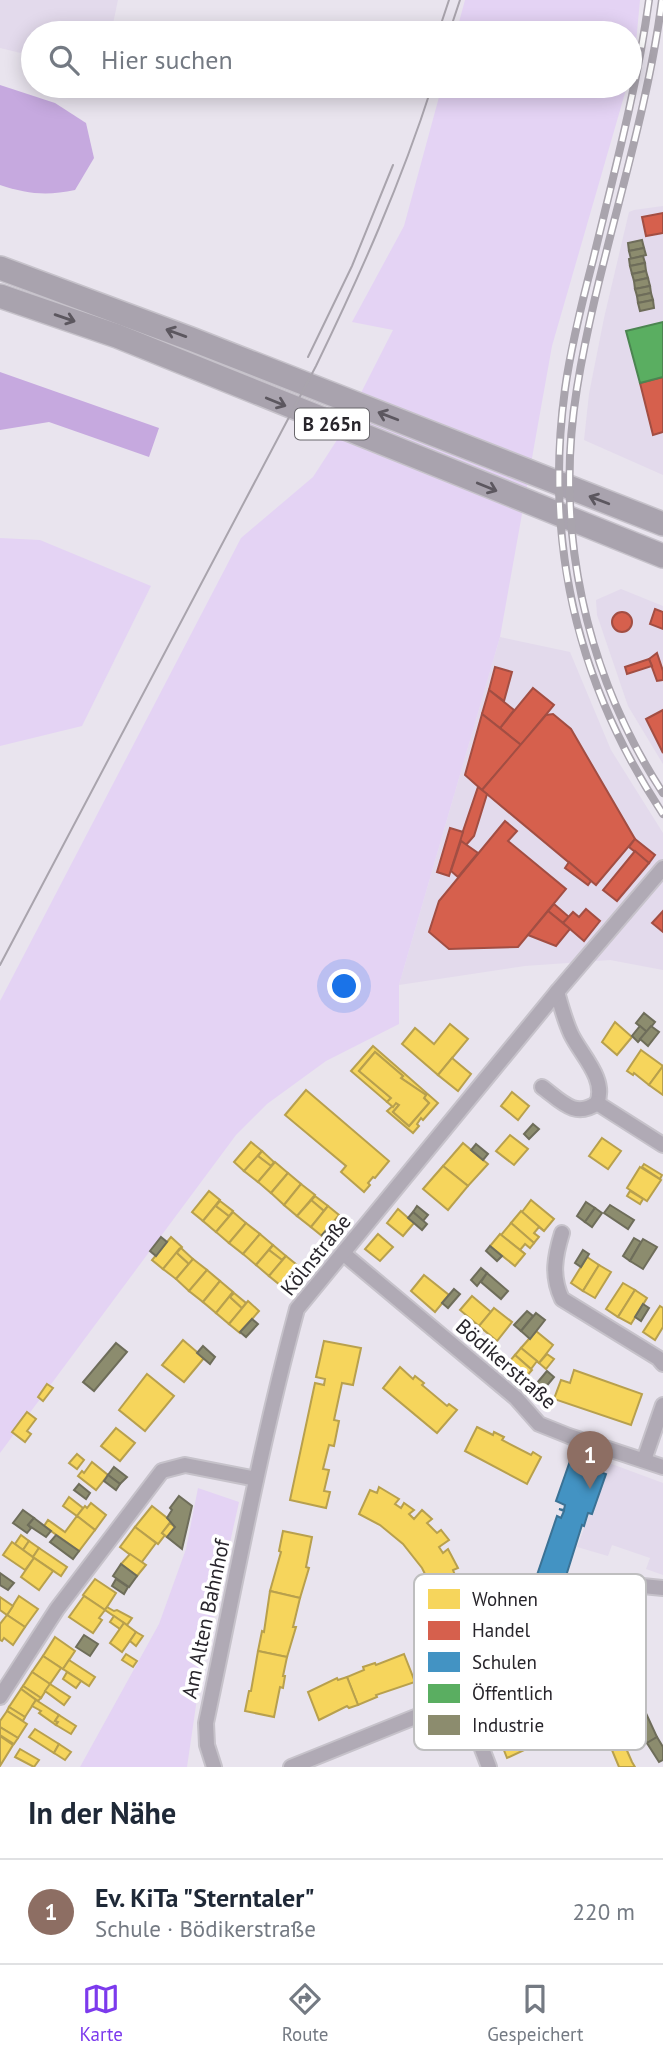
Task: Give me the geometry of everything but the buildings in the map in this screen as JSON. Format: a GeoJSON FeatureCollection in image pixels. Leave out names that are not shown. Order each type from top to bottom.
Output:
{"type":"FeatureCollection","features":[{"type":"Feature","properties":{"kind":"main road","name":"B 265n"},"geometry":{"type":"LineString","coordinates":[[0,268],[191,339],[663,524]]}},
{"type":"Feature","properties":{"kind":"main road","name":"B 265n"},"geometry":{"type":"LineString","coordinates":[[0,296],[117,336],[663,556]]}},
{"type":"Feature","properties":{"kind":"street","name":"Kölnstraße"},"geometry":{"type":"LineString","coordinates":[[256,1479],[297,1309],[557,992],[663,868]]}},
{"type":"Feature","properties":{"kind":"street"},"geometry":{"type":"LineString","coordinates":[[542,1087],[578,1111],[588,1110],[597,1103],[601,1094],[599,1083],[572,1036],[557,992]]}},
{"type":"Feature","properties":{"kind":"street"},"geometry":{"type":"LineString","coordinates":[[597,1103],[663,1145]]}},
{"type":"Feature","properties":{"kind":"street"},"geometry":{"type":"LineString","coordinates":[[562,1233],[555,1259],[556,1285],[562,1298],[658,1358],[663,1364]]}},
{"type":"Feature","properties":{"kind":"street","name":"Bödikerstraße"},"geometry":{"type":"LineString","coordinates":[[344,1254],[516,1398],[539,1424],[663,1468]]}},
{"type":"Feature","properties":{"kind":"street"},"geometry":{"type":"LineString","coordinates":[[644,1460],[663,1405]]}},
{"type":"Feature","properties":{"kind":"street"},"geometry":{"type":"LineString","coordinates":[[0,1697],[57,1609],[162,1471],[185,1465],[256,1479]]}},
{"type":"Feature","properties":{"kind":"street","name":"Am Alten Bahnhof"},"geometry":{"type":"LineString","coordinates":[[214,1767],[207,1745],[206,1723],[256,1479]]}},
{"type":"Feature","properties":{"kind":"street"},"geometry":{"type":"LineString","coordinates":[[290,1767],[414,1717]]}},
{"type":"Feature","properties":{"kind":"street"},"geometry":{"type":"LineString","coordinates":[[482,1750],[489,1767]]}},
{"type":"Feature","properties":{"kind":"shaded area"},"geometry":{"type":"Polygon","coordinates":[[[0,0],[118,0],[114,21],[21,21],[21,53],[0,48],[0,0]]]}},
{"type":"Feature","properties":{"kind":"shaded area"},"geometry":{"type":"Polygon","coordinates":[[[465,0],[640,0],[638,21],[459,21],[465,0]]]}},
{"type":"Feature","properties":{"kind":"shaded area"},"geometry":{"type":"Polygon","coordinates":[[[0,85],[21,92],[21,98],[40,98],[55,103],[86,123],[94,158],[75,190],[37,193],[0,185],[0,85]]]}},
{"type":"Feature","properties":{"kind":"shaded area"},"geometry":{"type":"Polygon","coordinates":[[[439,98],[624,98],[552,346],[500,637],[399,985],[399,1024],[326,1061],[267,1104],[236,1135],[0,1453],[0,1001],[241,538],[313,477],[337,440],[393,330],[352,322],[404,226],[439,98]]]}},
{"type":"Feature","properties":{"kind":"shaded area"},"geometry":{"type":"Polygon","coordinates":[[[663,206],[663,475],[584,440],[589,394],[604,318],[629,212],[663,206]]]}},
{"type":"Feature","properties":{"kind":"shaded area"},"geometry":{"type":"Polygon","coordinates":[[[0,372],[159,428],[149,457],[49,422],[0,430],[0,372]]]}},
{"type":"Feature","properties":{"kind":"shaded area"},"geometry":{"type":"Polygon","coordinates":[[[0,538],[40,540],[151,586],[82,726],[0,746],[0,538]]]}},
{"type":"Feature","properties":{"kind":"shaded area"},"geometry":{"type":"Polygon","coordinates":[[[621,589],[663,606],[663,764],[628,706],[597,615],[596,600],[621,589]]]}},
{"type":"Feature","properties":{"kind":"shaded area"},"geometry":{"type":"Polygon","coordinates":[[[500,637],[570,652],[611,750],[663,833],[663,970],[610,960],[525,966],[399,985],[500,637]]]}},
{"type":"Feature","properties":{"kind":"shaded area"},"geometry":{"type":"Polygon","coordinates":[[[609,1463],[663,1483],[663,1575],[646,1569],[650,1558],[612,1545],[608,1556],[577,1547],[609,1463]]]}},
{"type":"Feature","properties":{"kind":"shaded area"},"geometry":{"type":"Polygon","coordinates":[[[198,1488],[239,1502],[200,1678],[187,1767],[80,1767],[159,1624],[186,1549],[198,1488]]]}},
{"type":"Feature","properties":{"kind":"tram line"},"geometry":{"type":"LineString","coordinates":[[442,21],[449,0]]}},
{"type":"Feature","properties":{"kind":"tram line"},"geometry":{"type":"LineString","coordinates":[[453,21],[460,0]]}},
{"type":"Feature","properties":{"kind":"tram line"},"geometry":{"type":"LineString","coordinates":[[0,965],[316,366],[379,228],[428,98]]}},
{"type":"Feature","properties":{"kind":"tram line"},"geometry":{"type":"LineString","coordinates":[[308,357],[352,266],[393,165]]}},
{"type":"Feature","properties":{"kind":"railway"},"geometry":{"type":"LineString","coordinates":[[642,44],[649,0]]}},
{"type":"Feature","properties":{"kind":"railway"},"geometry":{"type":"LineString","coordinates":[[662,0],[644,98],[586,339],[571,441],[570,494],[582,599],[595,650],[613,699],[636,747],[663,793]]}},
{"type":"Feature","properties":{"kind":"railway"},"geometry":{"type":"LineString","coordinates":[[632,98],[570,357],[560,446],[559,503],[564,557],[574,611],[589,663],[608,715],[633,765],[663,814]]}},
{"type":"Feature","properties":{"kind":"place","name":"Ev. KiTa \"Sterntaler\""},"geometry":{"type":"Point","coordinates":[590,1489]}}]}
